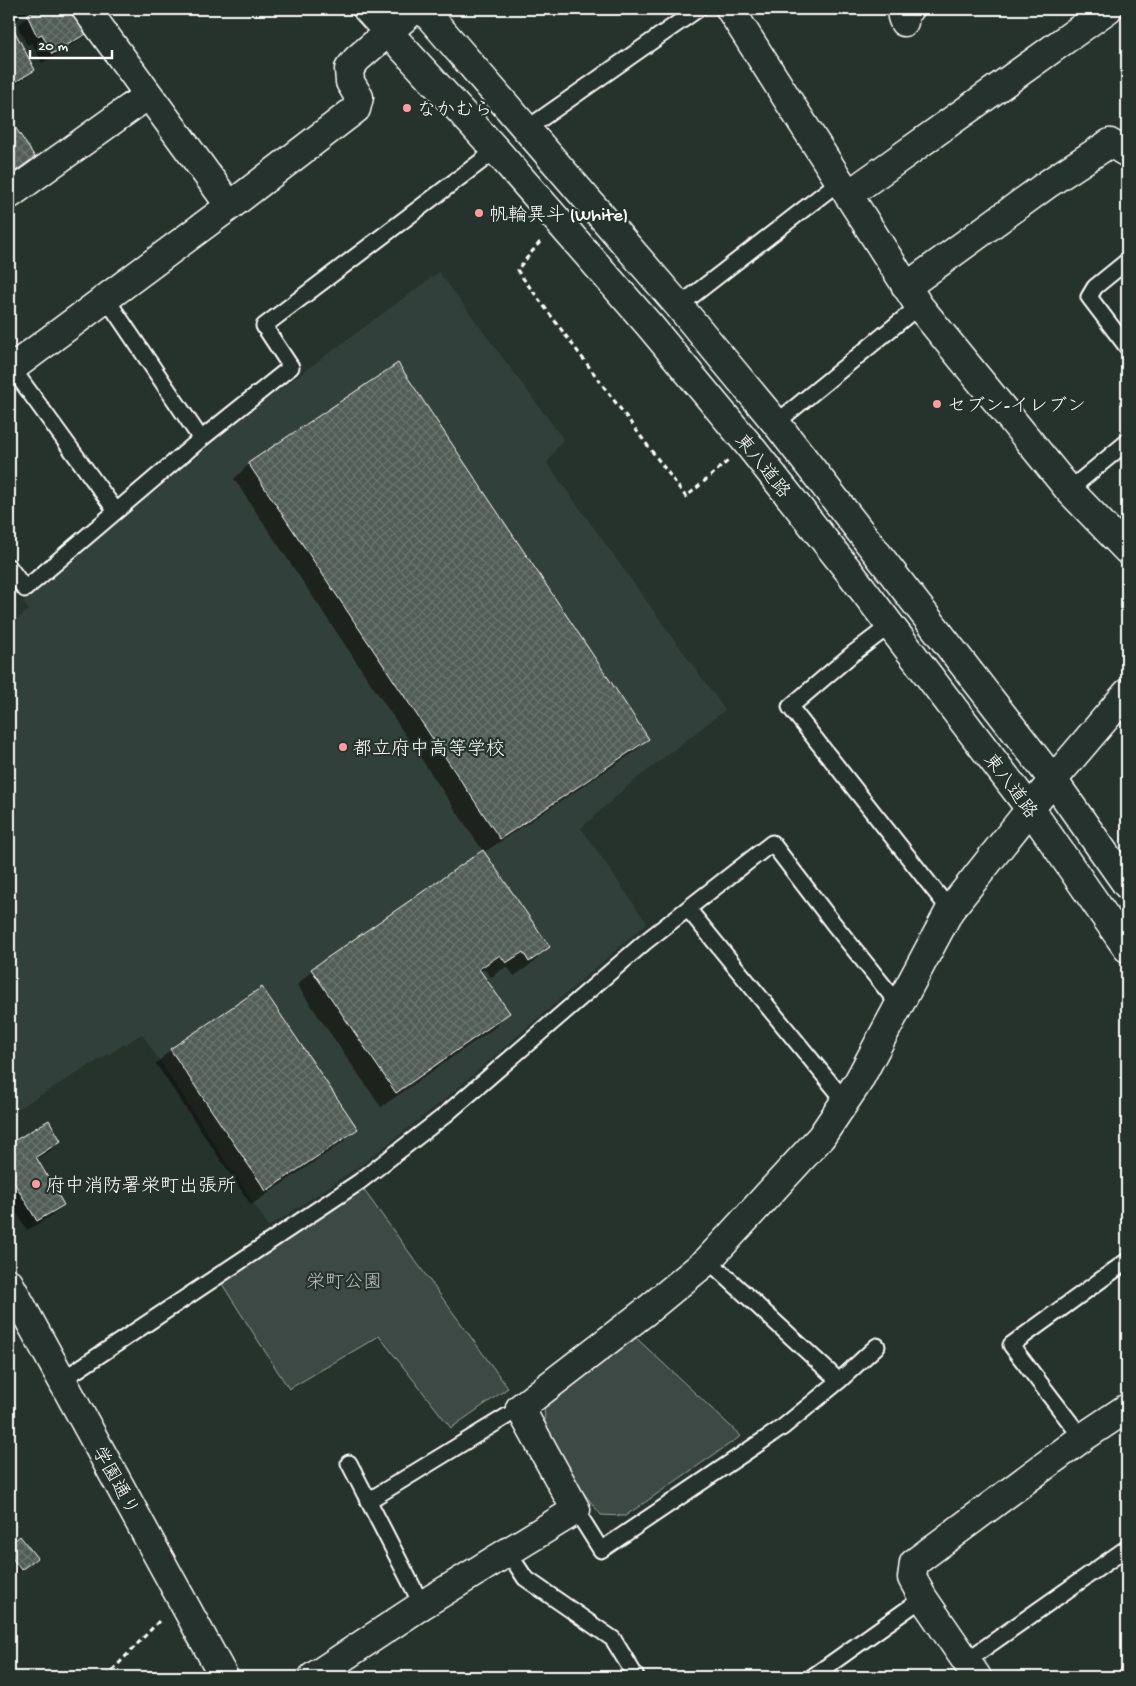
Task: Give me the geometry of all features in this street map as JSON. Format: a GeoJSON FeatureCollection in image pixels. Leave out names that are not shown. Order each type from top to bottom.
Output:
{"type":"FeatureCollection","features":[{"type":"Feature","properties":{"kind":"street"},"geometry":{"type":"LineString","coordinates":[[86,9],[230,206]]}},
{"type":"Feature","properties":{"kind":"street","name":"東八道路"},"geometry":{"type":"LineString","coordinates":[[367,9],[496,150],[650,326],[748,444],[848,570],[1031,810],[1127,948]]}},
{"type":"Feature","properties":{"kind":"street"},"geometry":{"type":"LineString","coordinates":[[10,366],[230,206],[356,109],[359,97],[350,82],[349,69],[357,59],[415,9]]}},
{"type":"Feature","properties":{"kind":"street","name":"東八道路"},"geometry":{"type":"LineString","coordinates":[[423,9],[525,130],[679,306],[776,424],[1053,780],[1127,885]]}},
{"type":"Feature","properties":{"kind":"street"},"geometry":{"type":"LineString","coordinates":[[730,9],[913,296],[1069,490],[1127,550]]}},
{"type":"Feature","properties":{"kind":"street"},"geometry":{"type":"LineString","coordinates":[[844,188],[1108,9]]}},
{"type":"Feature","properties":{"kind":"street"},"geometry":{"type":"LineString","coordinates":[[9,195],[148,95]]}},
{"type":"Feature","properties":{"kind":"street"},"geometry":{"type":"LineString","coordinates":[[913,296],[1049,183],[1110,143],[1127,153]]}},
{"type":"Feature","properties":{"kind":"street"},"geometry":{"type":"LineString","coordinates":[[313,1677],[422,1605],[576,1510],[520,1408],[645,1312],[708,1260],[821,1137],[858,1082],[950,910],[1053,780],[1127,692]]}},
{"type":"Feature","properties":{"kind":"street","name":"学園通り"},"geometry":{"type":"LineString","coordinates":[[9,1284],[224,1677]]}},
{"type":"Feature","properties":{"kind":"street"},"geometry":{"type":"LineString","coordinates":[[971,1669],[923,1598],[912,1578],[914,1563],[1082,1438],[1127,1408]]}},
{"type":"Feature","properties":{"kind":"lane"},"geometry":{"type":"LineString","coordinates":[[525,130],[698,9]]}},
{"type":"Feature","properties":{"kind":"lane"},"geometry":{"type":"LineString","coordinates":[[9,567],[25,590],[201,439],[291,367],[264,326],[496,150]]}},
{"type":"Feature","properties":{"kind":"lane"},"geometry":{"type":"LineString","coordinates":[[679,306],[844,188]]}},
{"type":"Feature","properties":{"kind":"lane"},"geometry":{"type":"LineString","coordinates":[[1127,261],[1094,287],[1089,297],[1127,347]]}},
{"type":"Feature","properties":{"kind":"lane"},"geometry":{"type":"LineString","coordinates":[[776,424],[913,296]]}},
{"type":"Feature","properties":{"kind":"lane"},"geometry":{"type":"LineString","coordinates":[[106,298],[201,439]]}},
{"type":"Feature","properties":{"kind":"lane"},"geometry":{"type":"LineString","coordinates":[[10,366],[116,511]]}},
{"type":"Feature","properties":{"kind":"lane"},"geometry":{"type":"LineString","coordinates":[[1069,490],[1127,442]]}},
{"type":"Feature","properties":{"kind":"lane"},"geometry":{"type":"LineString","coordinates":[[889,626],[851,655],[790,707],[950,910]]}},
{"type":"Feature","properties":{"kind":"lane"},"geometry":{"type":"LineString","coordinates":[[62,1380],[359,1182],[444,1116],[645,942],[772,843],[832,923],[900,1004]]}},
{"type":"Feature","properties":{"kind":"lane"},"geometry":{"type":"LineString","coordinates":[[688,909],[845,1101]]}},
{"type":"Feature","properties":{"kind":"lane"},"geometry":{"type":"LineString","coordinates":[[708,1260],[839,1381]]}},
{"type":"Feature","properties":{"kind":"lane"},"geometry":{"type":"LineString","coordinates":[[1082,1438],[1011,1345],[1127,1261]]}},
{"type":"Feature","properties":{"kind":"lane"},"geometry":{"type":"LineString","coordinates":[[576,1510],[601,1550],[782,1427],[839,1381],[877,1346]]}},
{"type":"Feature","properties":{"kind":"lane"},"geometry":{"type":"LineString","coordinates":[[368,1501],[520,1408]]}},
{"type":"Feature","properties":{"kind":"lane"},"geometry":{"type":"LineString","coordinates":[[349,1463],[422,1605]]}},
{"type":"Feature","properties":{"kind":"lane"},"geometry":{"type":"LineString","coordinates":[[971,1669],[1127,1548]]}},
{"type":"Feature","properties":{"kind":"lane"},"geometry":{"type":"LineString","coordinates":[[508,1552],[525,1578],[613,1639],[636,1677]]}},
{"type":"Feature","properties":{"kind":"lane"},"geometry":{"type":"LineString","coordinates":[[812,1677],[923,1598]]}},
{"type":"Feature","properties":{"kind":"path"},"geometry":{"type":"LineString","coordinates":[[557,220],[517,270],[686,497],[748,444]]}},
{"type":"Feature","properties":{"kind":"path"},"geometry":{"type":"LineString","coordinates":[[106,1677],[162,1618]]}},
{"type":"Feature","properties":{"kind":"shaded area","name":"都立府中高等学校"},"geometry":{"type":"Polygon","coordinates":[[[439,272],[563,439],[547,463],[725,710],[630,784],[581,828],[647,923],[445,1099],[362,1164],[269,1227],[142,1034],[9,1114],[9,624],[29,610],[23,602],[252,410],[439,272]]]}},
{"type":"Feature","properties":{"kind":"green space","name":"栄町公園"},"geometry":{"type":"Polygon","coordinates":[[[363,1189],[508,1388],[451,1428],[379,1336],[289,1389],[222,1284],[363,1189]]]}},
{"type":"Feature","properties":{"kind":"green space"},"geometry":{"type":"Polygon","coordinates":[[[633,1335],[741,1436],[625,1516],[601,1515],[546,1445],[544,1403],[633,1335]]]}},
{"type":"Feature","properties":{"kind":"building"},"geometry":{"type":"Polygon","coordinates":[[[37,9],[75,9],[89,32],[52,54],[42,34],[37,36],[27,15],[37,9]]]}},
{"type":"Feature","properties":{"kind":"building"},"geometry":{"type":"Polygon","coordinates":[[[13,28],[35,70],[9,86],[9,31],[13,28]]]}},
{"type":"Feature","properties":{"kind":"building"},"geometry":{"type":"Polygon","coordinates":[[[13,124],[35,157],[10,175],[9,127],[13,124]]]}},
{"type":"Feature","properties":{"kind":"building"},"geometry":{"type":"Polygon","coordinates":[[[398,363],[649,739],[500,839],[248,463],[398,363]]]}},
{"type":"Feature","properties":{"kind":"building"},"geometry":{"type":"Polygon","coordinates":[[[483,850],[550,947],[529,962],[523,952],[506,963],[500,955],[479,969],[510,1013],[396,1093],[311,969],[483,850]]]}},
{"type":"Feature","properties":{"kind":"building"},"geometry":{"type":"Polygon","coordinates":[[[262,987],[358,1129],[266,1191],[170,1049],[262,987]]]}},
{"type":"Feature","properties":{"kind":"building"},"geometry":{"type":"Polygon","coordinates":[[[49,1120],[61,1141],[36,1157],[64,1205],[37,1221],[9,1174],[9,1144],[49,1120]]]}},
{"type":"Feature","properties":{"kind":"building"},"geometry":{"type":"Polygon","coordinates":[[[20,1536],[37,1558],[21,1570],[9,1554],[9,1545],[20,1536]]]}},
{"type":"Feature","properties":{"kind":"place","name":"なかむら"},"geometry":{"type":"Point","coordinates":[407,108]}},
{"type":"Feature","properties":{"kind":"place","name":"帆輪異斗 (White)"},"geometry":{"type":"Point","coordinates":[479,213]}},
{"type":"Feature","properties":{"kind":"place","name":"セブン-イレブン"},"geometry":{"type":"Point","coordinates":[937,404]}},
{"type":"Feature","properties":{"kind":"place","name":"都立府中高等学校"},"geometry":{"type":"Point","coordinates":[343,747]}},
{"type":"Feature","properties":{"kind":"place","name":"府中消防署栄町出張所"},"geometry":{"type":"Point","coordinates":[36,1184]}}]}
